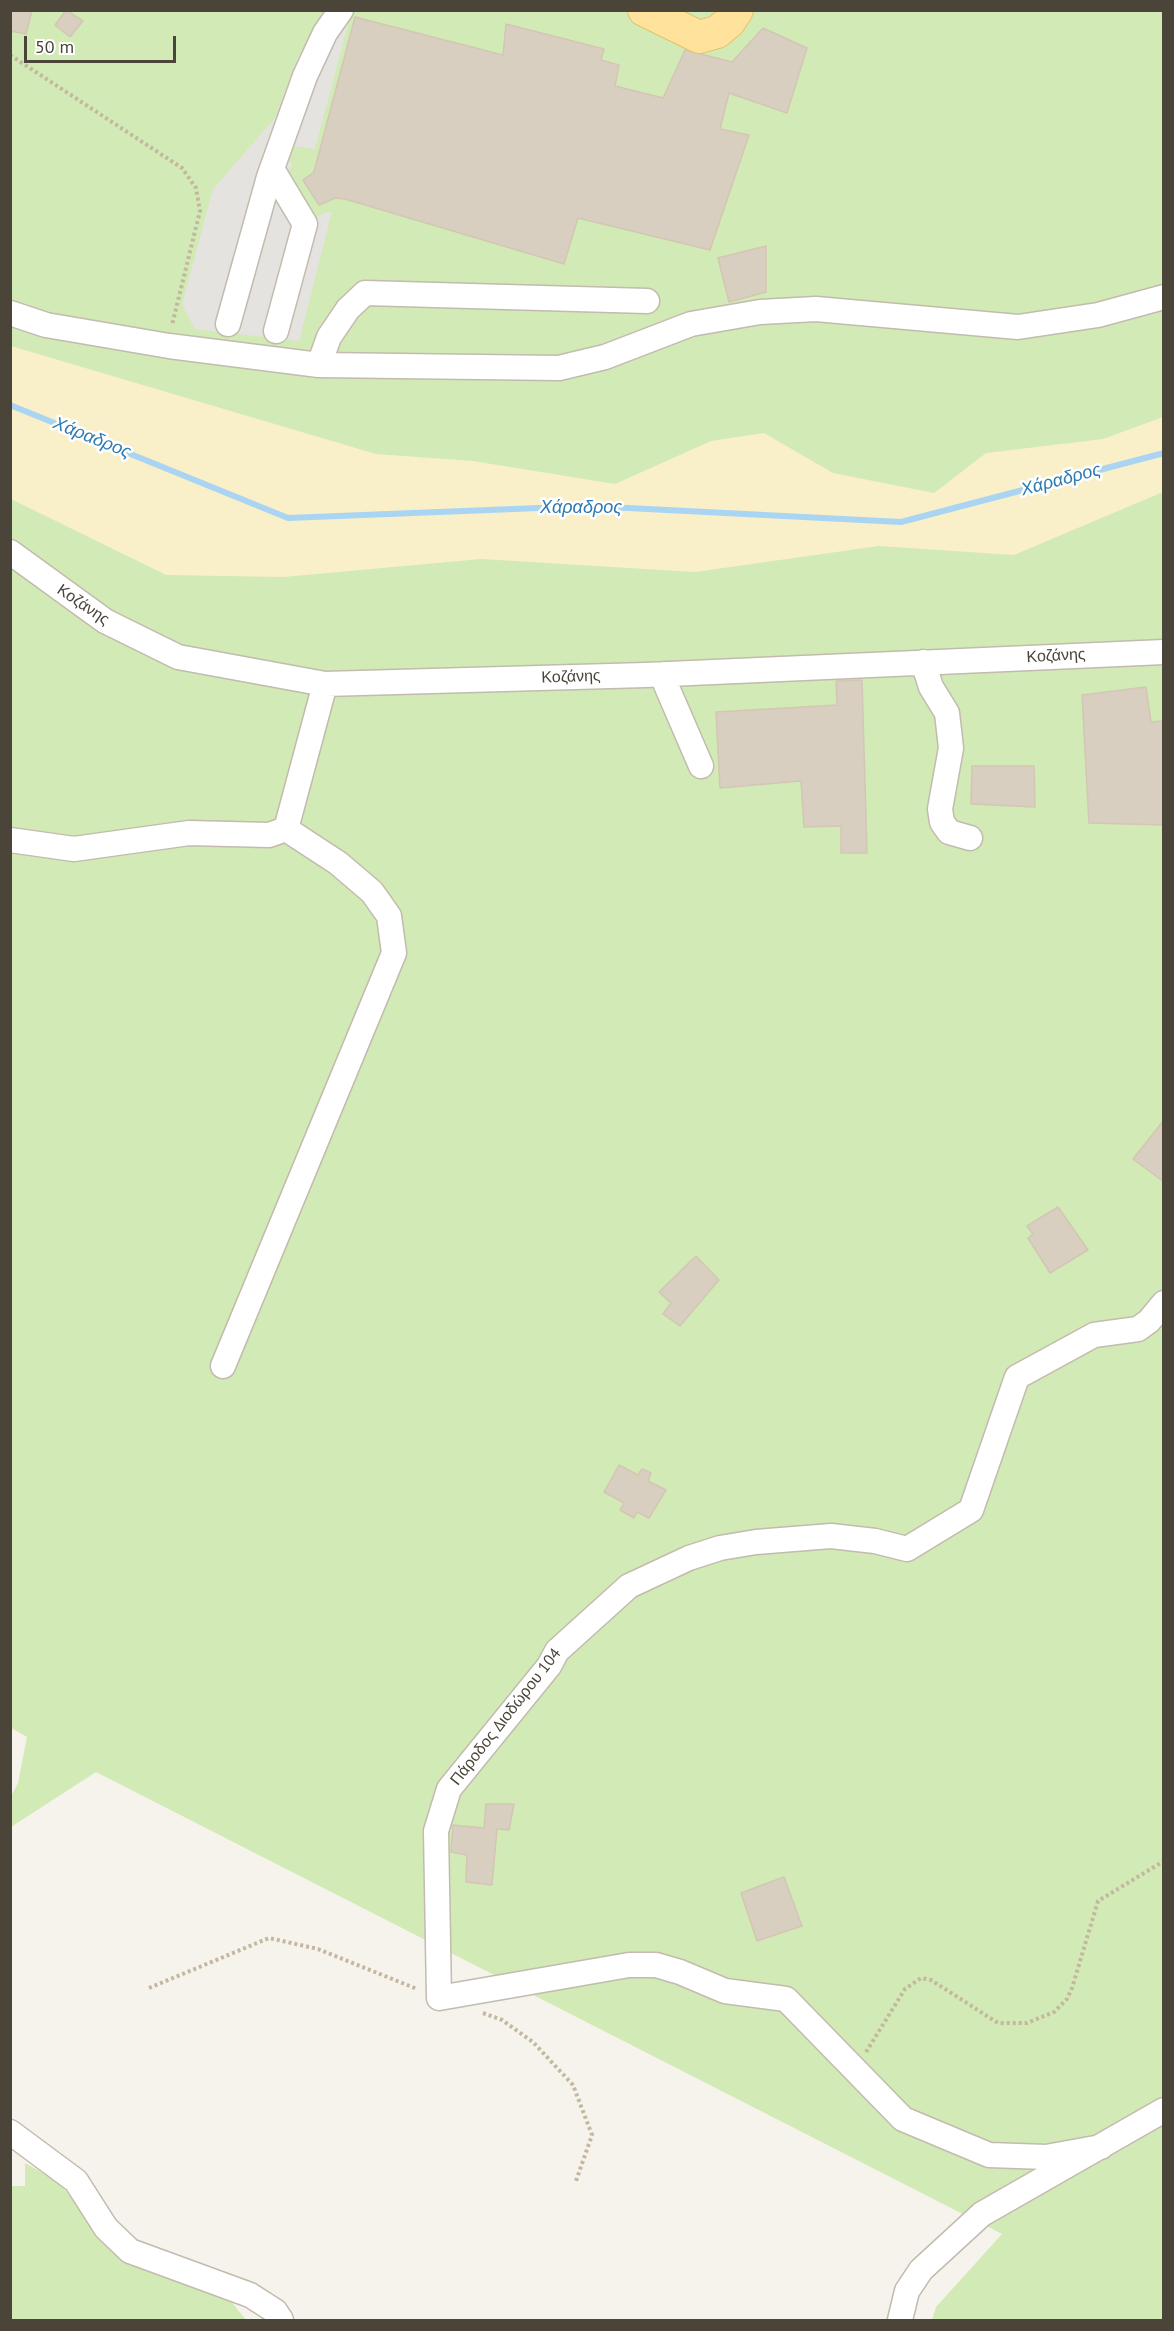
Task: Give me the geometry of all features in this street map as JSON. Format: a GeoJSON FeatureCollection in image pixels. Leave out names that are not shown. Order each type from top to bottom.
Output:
{"type":"FeatureCollection","features":[{"type":"Feature","properties":{"kind":"main road"},"geometry":{"type":"LineString","coordinates":[[644,10],[699,37],[717,32],[729,22],[737,10]]}},
{"type":"Feature","properties":{"kind":"street"},"geometry":{"type":"LineString","coordinates":[[228,324],[272,169],[305,76],[325,33],[340,10]]}},
{"type":"Feature","properties":{"kind":"street"},"geometry":{"type":"LineString","coordinates":[[272,169],[304,224],[276,331]]}},
{"type":"Feature","properties":{"kind":"street"},"geometry":{"type":"LineString","coordinates":[[319,364],[329,337],[348,309],[365,293],[647,301]]}},
{"type":"Feature","properties":{"kind":"street"},"geometry":{"type":"LineString","coordinates":[[10,313],[46,325],[169,346],[319,364],[559,368],[605,357],[691,324],[760,312],[816,309],[1018,327],[1098,315],[1164,297]]}},
{"type":"Feature","properties":{"kind":"street","name":"Κοζάνης"},"geometry":{"type":"LineString","coordinates":[[10,552],[105,621],[178,657],[325,684],[664,674],[1164,652]]}},
{"type":"Feature","properties":{"kind":"street"},"geometry":{"type":"LineString","coordinates":[[923,662],[931,687],[947,713],[951,748],[940,809],[942,822],[949,832],[970,838]]}},
{"type":"Feature","properties":{"kind":"street"},"geometry":{"type":"LineString","coordinates":[[664,674],[666,685],[701,765]]}},
{"type":"Feature","properties":{"kind":"street"},"geometry":{"type":"LineString","coordinates":[[286,829],[325,684]]}},
{"type":"Feature","properties":{"kind":"street"},"geometry":{"type":"LineString","coordinates":[[10,840],[74,849],[189,833],[269,835],[286,829]]}},
{"type":"Feature","properties":{"kind":"street"},"geometry":{"type":"LineString","coordinates":[[223,1366],[394,953],[389,916],[372,892],[338,863],[286,829]]}},
{"type":"Feature","properties":{"kind":"street","name":"Πάροδος Διοδώρου 104"},"geometry":{"type":"LineString","coordinates":[[439,1998],[436,1831],[449,1789],[549,1666],[557,1651],[629,1586],[673,1564],[720,1548],[816,1536],[875,1541],[907,1549],[971,1510],[1017,1377],[1094,1335],[1138,1329],[1149,1321],[1164,1303]]}},
{"type":"Feature","properties":{"kind":"street"},"geometry":{"type":"LineString","coordinates":[[439,1998],[629,1965],[656,1965],[680,1972],[725,1991],[786,1999],[903,2119],[989,2155],[1046,2157],[1101,2146]]}},
{"type":"Feature","properties":{"kind":"street"},"geometry":{"type":"LineString","coordinates":[[900,2320],[907,2291],[921,2270],[982,2214],[1164,2110]]}},
{"type":"Feature","properties":{"kind":"street"},"geometry":{"type":"LineString","coordinates":[[10,2132],[76,2181],[106,2228],[130,2251],[250,2295],[275,2311],[281,2320]]}},
{"type":"Feature","properties":{"kind":"path"},"geometry":{"type":"LineString","coordinates":[[10,56],[182,168],[196,188],[200,211],[175,310],[169,346]]}},
{"type":"Feature","properties":{"kind":"path"},"geometry":{"type":"LineString","coordinates":[[855,2070],[905,1989],[921,1978],[931,1980],[998,2023],[1027,2023],[1054,2012],[1067,1999],[1072,1988],[1098,1901],[1164,1861]]}},
{"type":"Feature","properties":{"kind":"path"},"geometry":{"type":"LineString","coordinates":[[149,1988],[269,1938],[318,1949],[439,1998]]}},
{"type":"Feature","properties":{"kind":"path"},"geometry":{"type":"LineString","coordinates":[[481,2013],[502,2020],[533,2042],[573,2085],[592,2135],[576,2181]]}},
{"type":"Feature","properties":{"kind":"green space"},"geometry":{"type":"Polygon","coordinates":[[[11,11],[1163,11],[1163,2320],[932,2320],[936,2307],[1002,2234],[96,1772],[11,1827],[11,1796],[18,1783],[27,1737],[11,1728],[11,11]]]}},
{"type":"Feature","properties":{"kind":"green space"},"geometry":{"type":"Polygon","coordinates":[[[25,2163],[59,2182],[94,2228],[226,2295],[246,2320],[11,2320],[10,2186],[25,2186],[25,2163]]]}},
{"type":"Feature","properties":{"kind":"sand"},"geometry":{"type":"Polygon","coordinates":[[[11,346],[376,454],[473,461],[615,484],[711,441],[764,433],[833,473],[934,493],[986,453],[1103,439],[1163,417],[1163,492],[1014,555],[879,546],[695,572],[481,559],[284,577],[166,575],[11,499],[11,346]]]}},
{"type":"Feature","properties":{"kind":"shaded area"},"geometry":{"type":"Polygon","coordinates":[[[327,11],[350,17],[315,149],[291,146],[287,158],[293,166],[283,173],[310,221],[324,213],[332,212],[299,341],[195,329],[182,305],[213,189],[275,118],[297,58],[327,11]]]}},
{"type":"Feature","properties":{"kind":"building"},"geometry":{"type":"Polygon","coordinates":[[[10,10],[32,10],[26,34],[10,31],[10,10]]]}},
{"type":"Feature","properties":{"kind":"building"},"geometry":{"type":"Polygon","coordinates":[[[66,10],[83,21],[70,37],[55,25],[66,10]]]}},
{"type":"Feature","properties":{"kind":"building"},"geometry":{"type":"Polygon","coordinates":[[[355,17],[503,55],[506,24],[604,49],[601,60],[619,65],[615,86],[663,98],[685,50],[732,62],[763,28],[807,48],[787,113],[729,93],[720,129],[749,135],[710,250],[578,218],[564,264],[345,199],[335,198],[319,205],[303,180],[314,172],[355,17]]]}},
{"type":"Feature","properties":{"kind":"building"},"geometry":{"type":"Polygon","coordinates":[[[766,246],[766,292],[729,302],[718,258],[766,246]]]}},
{"type":"Feature","properties":{"kind":"building"},"geometry":{"type":"Polygon","coordinates":[[[862,680],[867,853],[841,853],[841,826],[804,827],[801,781],[720,788],[716,712],[837,705],[836,681],[862,680]]]}},
{"type":"Feature","properties":{"kind":"building"},"geometry":{"type":"Polygon","coordinates":[[[1146,687],[1151,722],[1164,721],[1164,825],[1089,823],[1082,695],[1146,687]]]}},
{"type":"Feature","properties":{"kind":"building"},"geometry":{"type":"Polygon","coordinates":[[[972,766],[1034,766],[1035,807],[971,804],[972,766]]]}},
{"type":"Feature","properties":{"kind":"building"},"geometry":{"type":"Polygon","coordinates":[[[1164,1120],[1164,1182],[1133,1159],[1164,1120]]]}},
{"type":"Feature","properties":{"kind":"building"},"geometry":{"type":"Polygon","coordinates":[[[1058,1207],[1088,1250],[1050,1273],[1028,1238],[1033,1234],[1027,1226],[1058,1207]]]}},
{"type":"Feature","properties":{"kind":"building"},"geometry":{"type":"Polygon","coordinates":[[[696,1256],[719,1280],[680,1326],[663,1314],[671,1303],[659,1292],[696,1256]]]}},
{"type":"Feature","properties":{"kind":"building"},"geometry":{"type":"Polygon","coordinates":[[[619,1465],[638,1475],[642,1469],[651,1473],[648,1481],[666,1490],[649,1518],[637,1512],[634,1518],[620,1510],[624,1503],[604,1492],[619,1465]]]}},
{"type":"Feature","properties":{"kind":"building"},"geometry":{"type":"Polygon","coordinates":[[[486,1804],[514,1804],[509,1830],[497,1829],[492,1885],[466,1882],[467,1855],[451,1852],[453,1825],[484,1828],[486,1804]]]}},
{"type":"Feature","properties":{"kind":"building"},"geometry":{"type":"Polygon","coordinates":[[[784,1877],[802,1926],[757,1941],[741,1893],[784,1877]]]}},
{"type":"Feature","properties":{"kind":"waterway","name":"Χάραδρος"},"geometry":{"type":"LineString","coordinates":[[10,405],[288,518],[589,506],[901,522],[1164,453]]}}]}
